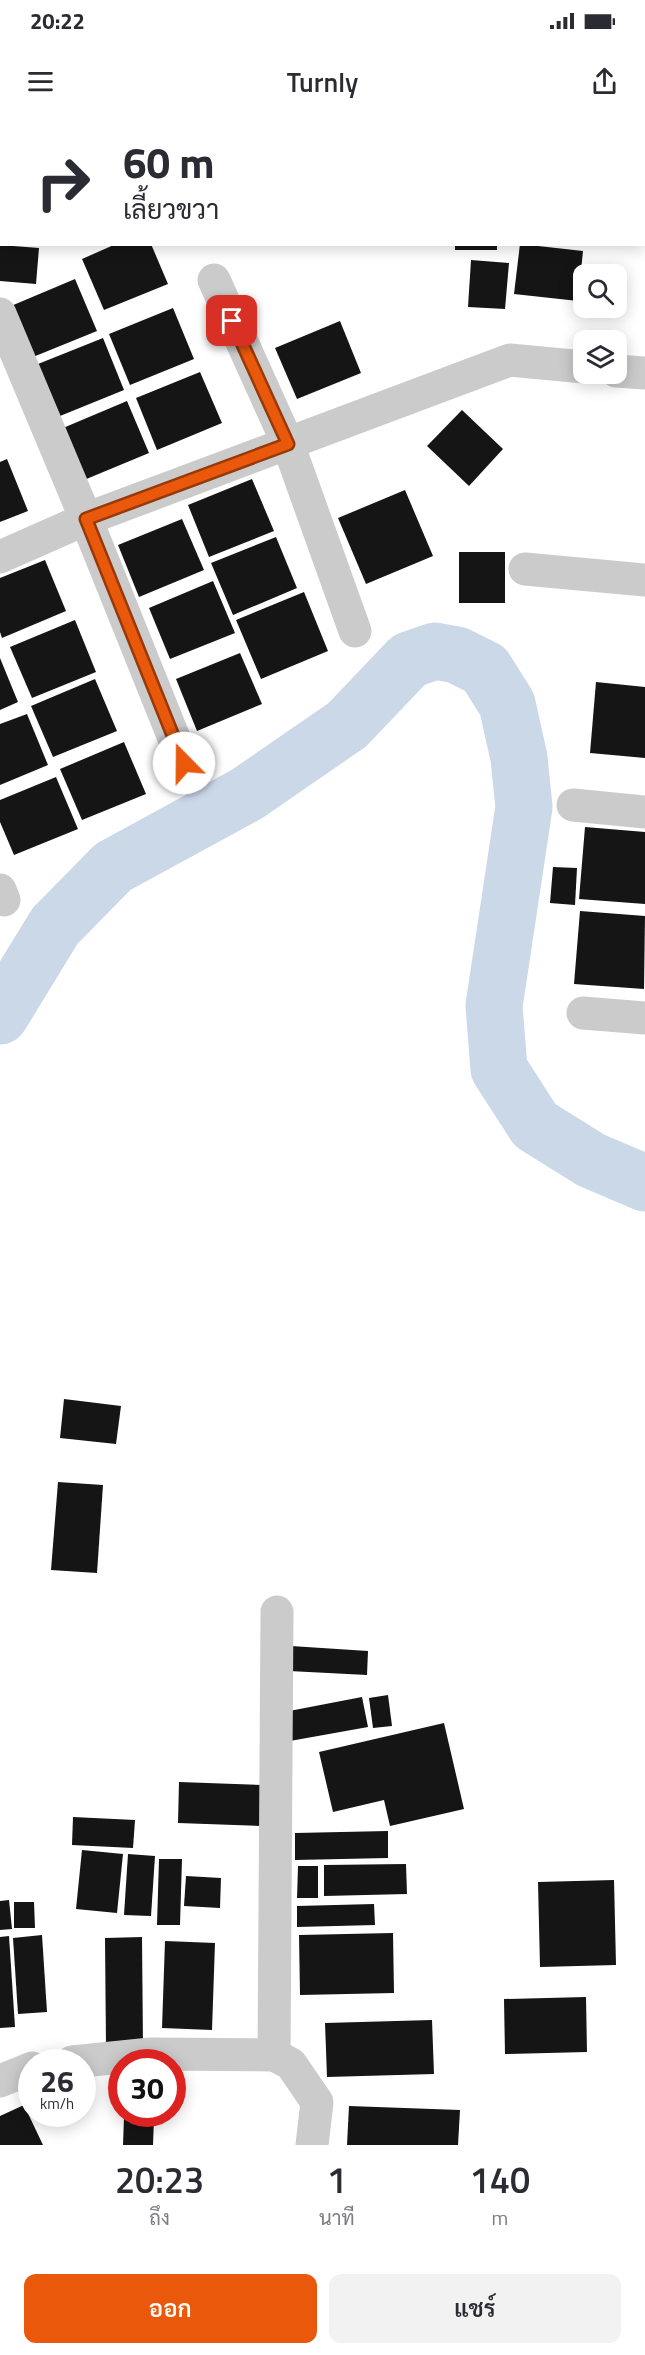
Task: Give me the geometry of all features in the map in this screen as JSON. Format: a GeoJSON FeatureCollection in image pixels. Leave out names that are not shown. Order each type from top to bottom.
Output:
{"type":"FeatureCollection","features":[{"type":"Feature","properties":{"kind":"street"},"geometry":{"type":"LineString","coordinates":[[214,280],[288,444],[355,632]]}},
{"type":"Feature","properties":{"kind":"street"},"geometry":{"type":"LineString","coordinates":[[0,314],[86,519],[184,763]]}},
{"type":"Feature","properties":{"kind":"street"},"geometry":{"type":"LineString","coordinates":[[0,557],[86,519],[510,360],[573,366]]}},
{"type":"Feature","properties":{"kind":"street"},"geometry":{"type":"LineString","coordinates":[[627,372],[645,374]]}},
{"type":"Feature","properties":{"kind":"street"},"geometry":{"type":"LineString","coordinates":[[525,569],[645,580]]}},
{"type":"Feature","properties":{"kind":"street"},"geometry":{"type":"LineString","coordinates":[[573,805],[645,812]]}},
{"type":"Feature","properties":{"kind":"street"},"geometry":{"type":"LineString","coordinates":[[583,1013],[645,1018]]}},
{"type":"Feature","properties":{"kind":"street"},"geometry":{"type":"LineString","coordinates":[[274,2055],[277,1612]]}},
{"type":"Feature","properties":{"kind":"street"},"geometry":{"type":"LineString","coordinates":[[96,2060],[151,2054],[274,2055],[291,2064],[317,2102],[312,2145]]}},
{"type":"Feature","properties":{"kind":"street"},"geometry":{"type":"LineString","coordinates":[[0,2081],[18,2074]]}},
{"type":"Feature","properties":{"kind":"building"},"geometry":{"type":"Polygon","coordinates":[[[0,246],[39,248],[36,284],[0,281],[0,246]]]}},
{"type":"Feature","properties":{"kind":"building"},"geometry":{"type":"Polygon","coordinates":[[[111,246],[152,246],[168,284],[104,310],[82,259],[111,246]]]}},
{"type":"Feature","properties":{"kind":"building"},"geometry":{"type":"Polygon","coordinates":[[[455,246],[497,246],[497,250],[455,250],[455,246]]]}},
{"type":"Feature","properties":{"kind":"building"},"geometry":{"type":"Polygon","coordinates":[[[520,246],[583,251],[582,264],[573,264],[573,300],[514,294],[520,246]]]}},
{"type":"Feature","properties":{"kind":"building"},"geometry":{"type":"Polygon","coordinates":[[[471,260],[509,263],[505,309],[468,307],[471,260]]]}},
{"type":"Feature","properties":{"kind":"building"},"geometry":{"type":"Polygon","coordinates":[[[75,279],[97,331],[33,357],[11,306],[75,279]]]}},
{"type":"Feature","properties":{"kind":"building"},"geometry":{"type":"Polygon","coordinates":[[[173,308],[194,359],[130,385],[109,334],[173,308]]]}},
{"type":"Feature","properties":{"kind":"building"},"geometry":{"type":"Polygon","coordinates":[[[340,321],[361,373],[297,399],[275,348],[340,321]]]}},
{"type":"Feature","properties":{"kind":"building"},"geometry":{"type":"Polygon","coordinates":[[[103,338],[124,390],[60,416],[38,364],[103,338]]]}},
{"type":"Feature","properties":{"kind":"building"},"geometry":{"type":"Polygon","coordinates":[[[200,372],[222,423],[157,450],[136,398],[200,372]]]}},
{"type":"Feature","properties":{"kind":"building"},"geometry":{"type":"Polygon","coordinates":[[[127,401],[149,453],[84,480],[63,428],[127,401]]]}},
{"type":"Feature","properties":{"kind":"building"},"geometry":{"type":"Polygon","coordinates":[[[462,410],[503,449],[469,486],[427,446],[462,410]]]}},
{"type":"Feature","properties":{"kind":"building"},"geometry":{"type":"Polygon","coordinates":[[[7,459],[28,511],[0,522],[0,462],[7,459]]]}},
{"type":"Feature","properties":{"kind":"building"},"geometry":{"type":"Polygon","coordinates":[[[252,479],[274,531],[209,557],[188,505],[252,479]]]}},
{"type":"Feature","properties":{"kind":"building"},"geometry":{"type":"Polygon","coordinates":[[[405,490],[433,556],[366,584],[338,518],[405,490]]]}},
{"type":"Feature","properties":{"kind":"building"},"geometry":{"type":"Polygon","coordinates":[[[182,519],[204,570],[139,597],[118,545],[182,519]]]}},
{"type":"Feature","properties":{"kind":"building"},"geometry":{"type":"Polygon","coordinates":[[[276,537],[297,588],[233,615],[211,563],[276,537]]]}},
{"type":"Feature","properties":{"kind":"building"},"geometry":{"type":"Polygon","coordinates":[[[459,552],[505,552],[505,603],[459,603],[459,552]]]}},
{"type":"Feature","properties":{"kind":"building"},"geometry":{"type":"Polygon","coordinates":[[[45,560],[66,611],[2,638],[0,578],[45,560]]]}},
{"type":"Feature","properties":{"kind":"building"},"geometry":{"type":"Polygon","coordinates":[[[213,581],[235,633],[170,659],[149,608],[213,581]]]}},
{"type":"Feature","properties":{"kind":"building"},"geometry":{"type":"Polygon","coordinates":[[[304,592],[328,651],[261,679],[236,620],[304,592]]]}},
{"type":"Feature","properties":{"kind":"building"},"geometry":{"type":"Polygon","coordinates":[[[75,620],[96,672],[32,698],[10,647],[75,620]]]}},
{"type":"Feature","properties":{"kind":"building"},"geometry":{"type":"Polygon","coordinates":[[[240,653],[262,704],[197,731],[176,679],[240,653]]]}},
{"type":"Feature","properties":{"kind":"building"},"geometry":{"type":"Polygon","coordinates":[[[0,658],[18,702],[0,710],[0,658]]]}},
{"type":"Feature","properties":{"kind":"building"},"geometry":{"type":"Polygon","coordinates":[[[95,679],[117,731],[53,757],[31,706],[95,679]]]}},
{"type":"Feature","properties":{"kind":"building"},"geometry":{"type":"Polygon","coordinates":[[[596,682],[645,687],[645,758],[590,753],[596,682]]]}},
{"type":"Feature","properties":{"kind":"building"},"geometry":{"type":"Polygon","coordinates":[[[27,714],[48,765],[0,785],[0,724],[27,714]]]}},
{"type":"Feature","properties":{"kind":"building"},"geometry":{"type":"Polygon","coordinates":[[[124,742],[146,794],[82,820],[60,769],[124,742]]]}},
{"type":"Feature","properties":{"kind":"building"},"geometry":{"type":"Polygon","coordinates":[[[56,777],[78,829],[14,855],[0,822],[0,800],[56,777]]]}},
{"type":"Feature","properties":{"kind":"building"},"geometry":{"type":"Polygon","coordinates":[[[585,827],[645,832],[645,904],[579,899],[585,827]]]}},
{"type":"Feature","properties":{"kind":"building"},"geometry":{"type":"Polygon","coordinates":[[[553,867],[577,868],[575,905],[550,903],[553,867]]]}},
{"type":"Feature","properties":{"kind":"building"},"geometry":{"type":"Polygon","coordinates":[[[580,911],[645,916],[644,989],[574,984],[580,911]]]}},
{"type":"Feature","properties":{"kind":"building"},"geometry":{"type":"Polygon","coordinates":[[[64,1399],[121,1406],[116,1444],[60,1438],[64,1399]]]}},
{"type":"Feature","properties":{"kind":"building"},"geometry":{"type":"Polygon","coordinates":[[[58,1482],[103,1485],[97,1573],[51,1570],[58,1482]]]}},
{"type":"Feature","properties":{"kind":"building"},"geometry":{"type":"Polygon","coordinates":[[[291,1646],[368,1651],[367,1675],[289,1671],[291,1646]]]}},
{"type":"Feature","properties":{"kind":"building"},"geometry":{"type":"Polygon","coordinates":[[[388,1695],[392,1726],[373,1728],[369,1698],[388,1695]]]}},
{"type":"Feature","properties":{"kind":"building"},"geometry":{"type":"Polygon","coordinates":[[[362,1697],[368,1727],[290,1741],[284,1712],[362,1697]]]}},
{"type":"Feature","properties":{"kind":"building"},"geometry":{"type":"Polygon","coordinates":[[[444,1723],[464,1809],[390,1826],[384,1800],[333,1812],[319,1752],[444,1723]]]}},
{"type":"Feature","properties":{"kind":"building"},"geometry":{"type":"Polygon","coordinates":[[[179,1782],[263,1785],[261,1826],[178,1823],[179,1782]]]}},
{"type":"Feature","properties":{"kind":"building"},"geometry":{"type":"Polygon","coordinates":[[[73,1817],[135,1820],[133,1848],[72,1845],[73,1817]]]}},
{"type":"Feature","properties":{"kind":"building"},"geometry":{"type":"Polygon","coordinates":[[[388,1831],[388,1858],[295,1860],[295,1833],[388,1831]]]}},
{"type":"Feature","properties":{"kind":"building"},"geometry":{"type":"Polygon","coordinates":[[[82,1850],[123,1854],[117,1913],[76,1909],[82,1850]]]}},
{"type":"Feature","properties":{"kind":"building"},"geometry":{"type":"Polygon","coordinates":[[[128,1854],[155,1856],[151,1916],[124,1915],[128,1854]]]}},
{"type":"Feature","properties":{"kind":"building"},"geometry":{"type":"Polygon","coordinates":[[[159,1859],[182,1859],[180,1925],[157,1925],[159,1859]]]}},
{"type":"Feature","properties":{"kind":"building"},"geometry":{"type":"Polygon","coordinates":[[[406,1864],[407,1894],[324,1896],[324,1865],[406,1864]]]}},
{"type":"Feature","properties":{"kind":"building"},"geometry":{"type":"Polygon","coordinates":[[[298,1866],[318,1866],[318,1898],[297,1898],[298,1866]]]}},
{"type":"Feature","properties":{"kind":"building"},"geometry":{"type":"Polygon","coordinates":[[[186,1876],[221,1878],[220,1908],[184,1906],[186,1876]]]}},
{"type":"Feature","properties":{"kind":"building"},"geometry":{"type":"Polygon","coordinates":[[[614,1880],[616,1965],[540,1967],[538,1882],[614,1880]]]}},
{"type":"Feature","properties":{"kind":"building"},"geometry":{"type":"Polygon","coordinates":[[[9,1900],[12,1929],[0,1930],[0,1901],[9,1900]]]}},
{"type":"Feature","properties":{"kind":"building"},"geometry":{"type":"Polygon","coordinates":[[[14,1902],[34,1902],[35,1928],[14,1928],[14,1902]]]}},
{"type":"Feature","properties":{"kind":"building"},"geometry":{"type":"Polygon","coordinates":[[[374,1904],[375,1925],[297,1927],[297,1906],[374,1904]]]}},
{"type":"Feature","properties":{"kind":"building"},"geometry":{"type":"Polygon","coordinates":[[[393,1933],[394,1993],[300,1995],[299,1935],[393,1933]]]}},
{"type":"Feature","properties":{"kind":"building"},"geometry":{"type":"Polygon","coordinates":[[[42,1935],[47,2012],[18,2014],[13,1938],[42,1935]]]}},
{"type":"Feature","properties":{"kind":"building"},"geometry":{"type":"Polygon","coordinates":[[[9,1936],[15,2027],[0,2028],[0,1937],[9,1936]]]}},
{"type":"Feature","properties":{"kind":"building"},"geometry":{"type":"Polygon","coordinates":[[[142,1937],[143,2046],[106,2046],[105,1938],[142,1937]]]}},
{"type":"Feature","properties":{"kind":"building"},"geometry":{"type":"Polygon","coordinates":[[[165,1941],[215,1943],[212,2030],[162,2028],[165,1941]]]}},
{"type":"Feature","properties":{"kind":"building"},"geometry":{"type":"Polygon","coordinates":[[[586,1997],[587,2052],[505,2054],[504,1999],[586,1997]]]}},
{"type":"Feature","properties":{"kind":"building"},"geometry":{"type":"Polygon","coordinates":[[[432,2020],[434,2074],[327,2077],[325,2023],[432,2020]]]}},
{"type":"Feature","properties":{"kind":"building"},"geometry":{"type":"Polygon","coordinates":[[[349,2106],[460,2110],[458,2145],[347,2145],[349,2106]]]}},
{"type":"Feature","properties":{"kind":"building"},"geometry":{"type":"Polygon","coordinates":[[[18,2108],[18,2127],[34,2127],[43,2145],[0,2145],[0,2116],[18,2108]]]}},
{"type":"Feature","properties":{"kind":"building"},"geometry":{"type":"Polygon","coordinates":[[[124,2127],[154,2127],[153,2145],[123,2145],[124,2127]]]}},
{"type":"Feature","properties":{"kind":"waterway"},"geometry":{"type":"LineString","coordinates":[[0,1016],[55,926],[113,867],[247,794],[347,725],[409,660],[435,651],[457,655],[485,669],[507,704],[519,758],[524,807],[494,1006],[499,1069],[535,1125],[591,1160],[645,1183]]}},
{"type":"Feature","properties":{"kind":"route"},"geometry":{"type":"LineString","coordinates":[[184,763],[86,519],[288,444],[232,321]]}}]}
